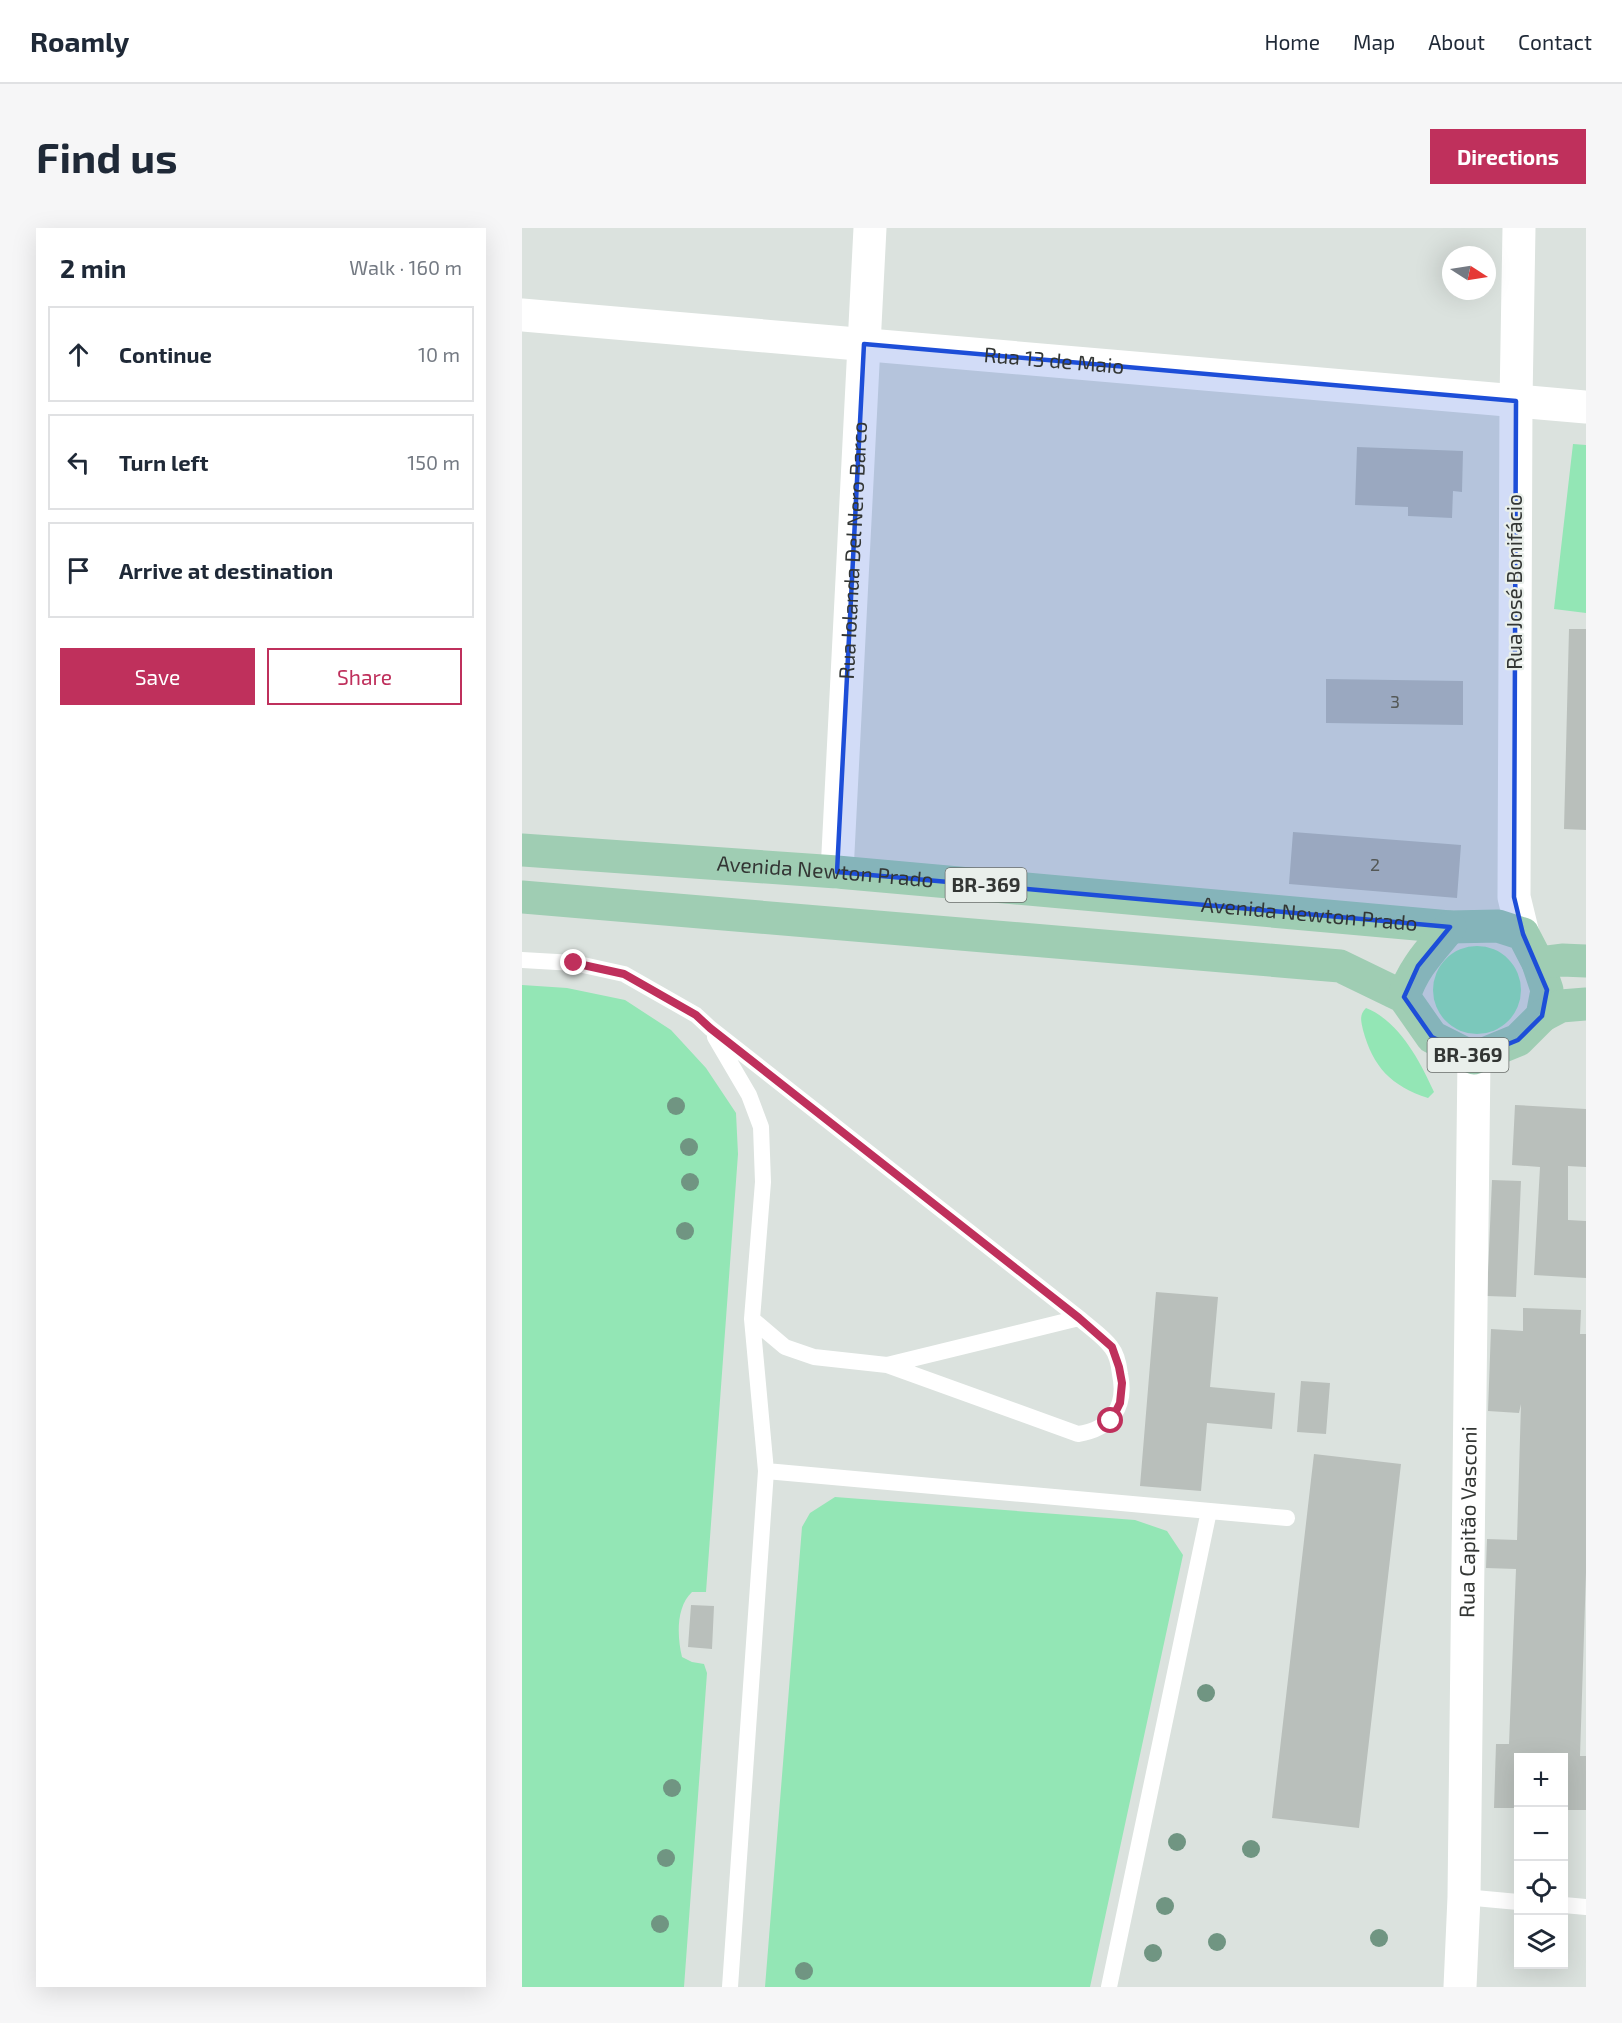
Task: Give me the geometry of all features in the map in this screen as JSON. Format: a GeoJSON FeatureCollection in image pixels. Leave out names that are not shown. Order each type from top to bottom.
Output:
{"type":"FeatureCollection","features":[{"type":"Feature","properties":{"kind":"main road","name":"Avenida Newton Prado"},"geometry":{"type":"LineString","coordinates":[[522,850],[837,872],[1450,927]]}},
{"type":"Feature","properties":{"kind":"main road","name":"BR-369"},"geometry":{"type":"LineString","coordinates":[[522,897],[1340,966],[1404,997],[1432,1037],[1474,1058],[1518,1040],[1542,1016],[1561,1006],[1586,1004]]}},
{"type":"Feature","properties":{"kind":"main road","name":"BR-369"},"geometry":{"type":"LineString","coordinates":[[1450,927],[1498,926],[1523,934]]}},
{"type":"Feature","properties":{"kind":"main road"},"geometry":{"type":"LineString","coordinates":[[1404,997],[1418,966],[1450,927]]}},
{"type":"Feature","properties":{"kind":"main road"},"geometry":{"type":"LineString","coordinates":[[1523,934],[1538,963],[1547,990],[1542,1016]]}},
{"type":"Feature","properties":{"kind":"main road"},"geometry":{"type":"LineString","coordinates":[[1538,963],[1562,960],[1586,961]]}},
{"type":"Feature","properties":{"kind":"street","name":"Rua Iolanda Del Nero Barco"},"geometry":{"type":"LineString","coordinates":[[837,872],[870,228]]}},
{"type":"Feature","properties":{"kind":"street","name":"Rua José Bonifácio"},"geometry":{"type":"LineString","coordinates":[[1519,228],[1514,897],[1523,934]]}},
{"type":"Feature","properties":{"kind":"street","name":"Rua 13 de Maio"},"geometry":{"type":"LineString","coordinates":[[522,315],[1586,407]]}},
{"type":"Feature","properties":{"kind":"street","name":"Rua Capitão Vasconi"},"geometry":{"type":"LineString","coordinates":[[1460,1987],[1464,1897],[1474,1058]]}},
{"type":"Feature","properties":{"kind":"lane"},"geometry":{"type":"LineString","coordinates":[[522,960],[574,963],[624,974],[696,1015],[1079,1318],[1112,1347],[1122,1383],[1120,1403],[1111,1421],[1094,1432],[1078,1434],[887,1365],[814,1357],[784,1347],[752,1319]]}},
{"type":"Feature","properties":{"kind":"lane"},"geometry":{"type":"LineString","coordinates":[[710,1028],[749,1095],[761,1127],[763,1182],[752,1319],[766,1471],[730,1987]]}},
{"type":"Feature","properties":{"kind":"lane"},"geometry":{"type":"LineString","coordinates":[[887,1365],[1079,1318]]}},
{"type":"Feature","properties":{"kind":"lane"},"geometry":{"type":"LineString","coordinates":[[766,1471],[1287,1518]]}},
{"type":"Feature","properties":{"kind":"lane"},"geometry":{"type":"LineString","coordinates":[[1109,1987],[1209,1511]]}},
{"type":"Feature","properties":{"kind":"lane"},"geometry":{"type":"LineString","coordinates":[[1464,1897],[1514,1902]]}},
{"type":"Feature","properties":{"kind":"lane"},"geometry":{"type":"LineString","coordinates":[[1568,1905],[1586,1907]]}},
{"type":"Feature","properties":{"kind":"highlighted area"},"geometry":{"type":"Polygon","coordinates":[[[864,344],[1516,401],[1514,897],[1523,934],[1547,990],[1542,1016],[1518,1040],[1474,1058],[1432,1037],[1404,997],[1418,966],[1450,927],[837,872],[864,344]]]}},
{"type":"Feature","properties":{"kind":"green space"},"geometry":{"type":"Polygon","coordinates":[[[1573,444],[1586,445],[1586,613],[1554,609],[1573,444]]]}},
{"type":"Feature","properties":{"kind":"green space"},"geometry":{"type":"Polygon","coordinates":[[[1477,946],[1494,949],[1508,959],[1518,973],[1521,990],[1518,1007],[1508,1021],[1494,1031],[1477,1034],[1460,1031],[1446,1021],[1436,1007],[1433,990],[1436,973],[1446,959],[1460,949],[1477,946]]]}},
{"type":"Feature","properties":{"kind":"green space"},"geometry":{"type":"Polygon","coordinates":[[[522,985],[567,988],[625,1000],[671,1030],[706,1068],[736,1113],[738,1154],[706,1592],[692,1592],[683,1606],[679,1622],[682,1657],[704,1664],[707,1673],[684,1987],[522,1987],[522,985]]]}},
{"type":"Feature","properties":{"kind":"green space"},"geometry":{"type":"Polygon","coordinates":[[[1366,1008],[1389,1022],[1407,1043],[1434,1092],[1428,1098],[1404,1088],[1378,1065],[1362,1027],[1361,1016],[1366,1008]]]}},
{"type":"Feature","properties":{"kind":"green space"},"geometry":{"type":"Polygon","coordinates":[[[835,1497],[1135,1520],[1167,1531],[1183,1555],[1090,1987],[765,1987],[802,1527],[810,1513],[835,1497]]]}},
{"type":"Feature","properties":{"kind":"building"},"geometry":{"type":"Polygon","coordinates":[[[1357,447],[1463,451],[1462,492],[1453,491],[1452,518],[1408,516],[1408,507],[1355,505],[1357,447]]]}},
{"type":"Feature","properties":{"kind":"building"},"geometry":{"type":"Polygon","coordinates":[[[1569,629],[1586,629],[1586,830],[1564,829],[1569,629]]]}},
{"type":"Feature","properties":{"kind":"building"},"geometry":{"type":"Polygon","coordinates":[[[1326,679],[1463,681],[1463,725],[1326,723],[1326,679]]]}},
{"type":"Feature","properties":{"kind":"building"},"geometry":{"type":"Polygon","coordinates":[[[1293,832],[1461,845],[1457,898],[1289,884],[1293,832]]]}},
{"type":"Feature","properties":{"kind":"building"},"geometry":{"type":"Polygon","coordinates":[[[1515,1105],[1586,1109],[1586,1167],[1568,1166],[1568,1220],[1586,1221],[1586,1278],[1534,1275],[1540,1167],[1512,1165],[1515,1105]]]}},
{"type":"Feature","properties":{"kind":"building"},"geometry":{"type":"Polygon","coordinates":[[[1492,1180],[1521,1181],[1516,1297],[1487,1296],[1492,1180]]]}},
{"type":"Feature","properties":{"kind":"building"},"geometry":{"type":"Polygon","coordinates":[[[1156,1292],[1218,1297],[1210,1387],[1275,1393],[1272,1429],[1207,1423],[1201,1491],[1140,1486],[1156,1292]]]}},
{"type":"Feature","properties":{"kind":"building"},"geometry":{"type":"Polygon","coordinates":[[[1523,1308],[1581,1310],[1580,1334],[1586,1334],[1586,1573],[1580,1756],[1586,1756],[1586,1810],[1568,1810],[1568,1753],[1514,1753],[1514,1808],[1494,1808],[1496,1744],[1509,1744],[1516,1569],[1486,1568],[1487,1539],[1517,1540],[1521,1404],[1519,1413],[1488,1411],[1491,1329],[1523,1331],[1523,1308]]]}},
{"type":"Feature","properties":{"kind":"building"},"geometry":{"type":"Polygon","coordinates":[[[1301,1381],[1330,1383],[1326,1434],[1297,1432],[1301,1381]]]}},
{"type":"Feature","properties":{"kind":"building"},"geometry":{"type":"Polygon","coordinates":[[[1314,1454],[1401,1464],[1359,1828],[1272,1818],[1314,1454]]]}},
{"type":"Feature","properties":{"kind":"building"},"geometry":{"type":"Polygon","coordinates":[[[691,1605],[714,1606],[712,1649],[688,1647],[691,1605]]]}},
{"type":"Feature","properties":{"kind":"route"},"geometry":{"type":"LineString","coordinates":[[574,963],[624,974],[696,1015],[1079,1318],[1112,1347],[1119,1367],[1122,1383],[1120,1403],[1111,1421]]}}]}
